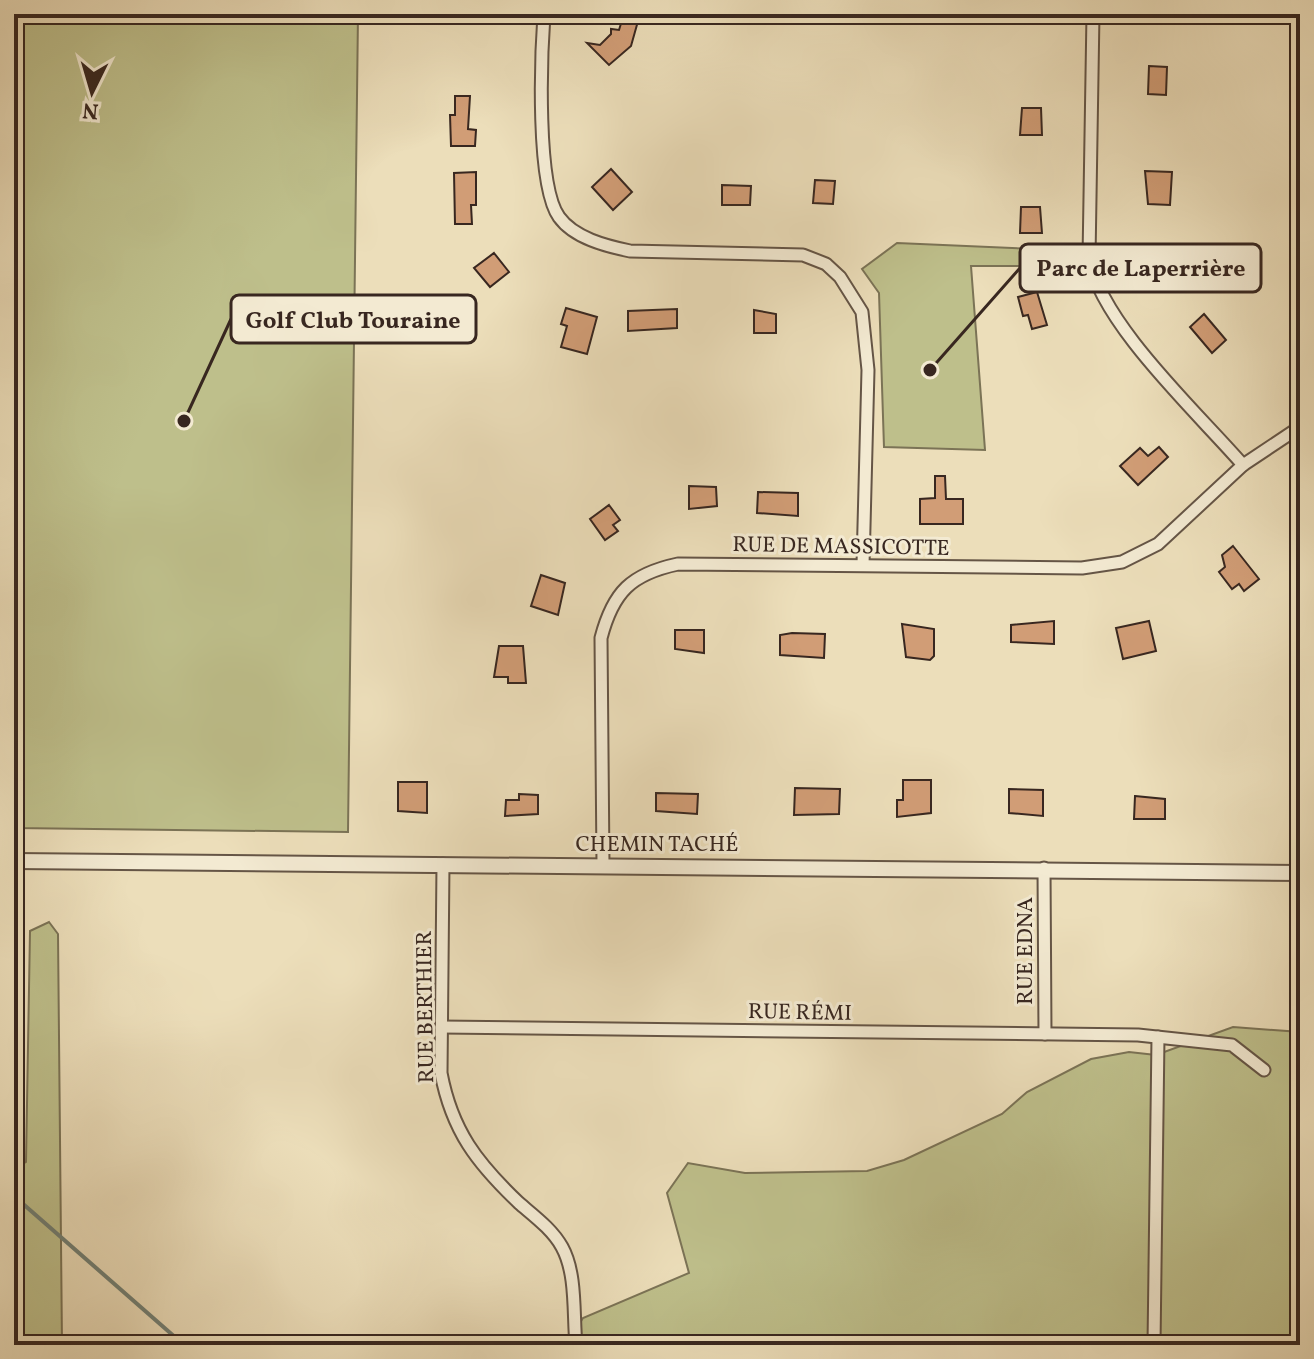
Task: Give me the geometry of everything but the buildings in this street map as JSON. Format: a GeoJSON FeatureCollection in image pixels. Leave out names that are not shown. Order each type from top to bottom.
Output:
{"type":"FeatureCollection","features":[{"type":"Feature","properties":{"kind":"street"},"geometry":{"type":"LineString","coordinates":[[544,14],[545,183],[556,214],[566,225],[608,246],[630,251],[803,255],[826,264],[850,290],[862,312],[868,370],[863,565]]}},
{"type":"Feature","properties":{"kind":"street"},"geometry":{"type":"LineString","coordinates":[[1093,14],[1089,258],[1093,278],[1134,341],[1243,465]]}},
{"type":"Feature","properties":{"kind":"street","name":"RUE DE MASSICOTTE"},"geometry":{"type":"LineString","coordinates":[[603,864],[599,666],[608,612],[621,592],[642,574],[678,564],[1082,568],[1122,562],[1158,544],[1243,465],[1300,427]]}},
{"type":"Feature","properties":{"kind":"street","name":"CHEMIN TACHÉ"},"geometry":{"type":"LineString","coordinates":[[14,861],[1044,868],[1300,873]]}},
{"type":"Feature","properties":{"kind":"street","name":"RUE BERTHIER"},"geometry":{"type":"LineString","coordinates":[[443,864],[441,1073],[453,1120],[495,1180],[555,1235],[564,1250],[576,1345]]}},
{"type":"Feature","properties":{"kind":"street","name":"RUE EDNA"},"geometry":{"type":"LineString","coordinates":[[1044,868],[1045,1034]]}},
{"type":"Feature","properties":{"kind":"street","name":"RUE RÉMI"},"geometry":{"type":"LineString","coordinates":[[441,1027],[1158,1037],[1232,1045],[1264,1070]]}},
{"type":"Feature","properties":{"kind":"street"},"geometry":{"type":"LineString","coordinates":[[1154,1345],[1158,1037]]}},
{"type":"Feature","properties":{"kind":"green space"},"geometry":{"type":"Polygon","coordinates":[[[14,14],[358,14],[348,832],[14,828],[14,14]]]}},
{"type":"Feature","properties":{"kind":"green space"},"geometry":{"type":"Polygon","coordinates":[[[897,243],[1081,251],[1081,266],[971,266],[985,450],[884,447],[879,293],[862,269],[897,243]]]}},
{"type":"Feature","properties":{"kind":"green space"},"geometry":{"type":"Polygon","coordinates":[[[49,922],[58,934],[62,1345],[20,1345],[20,1236],[14,1230],[14,1169],[26,1162],[30,931],[49,922]]]}},
{"type":"Feature","properties":{"kind":"green space"},"geometry":{"type":"Polygon","coordinates":[[[1233,1027],[1300,1032],[1300,1345],[566,1345],[583,1318],[689,1273],[667,1193],[688,1163],[745,1173],[867,1171],[904,1160],[1002,1114],[1027,1092],[1091,1059],[1129,1052],[1156,1055],[1233,1027]]]}},
{"type":"Feature","properties":{"kind":"waterway"},"geometry":{"type":"LineString","coordinates":[[14,1196],[184,1345]]}},
{"type":"Feature","properties":{"kind":"place","name":"Parc de Laperrière"},"geometry":{"type":"Point","coordinates":[930,370]}},
{"type":"Feature","properties":{"kind":"place","name":"Golf Club Touraine"},"geometry":{"type":"Point","coordinates":[184,421]}}]}
